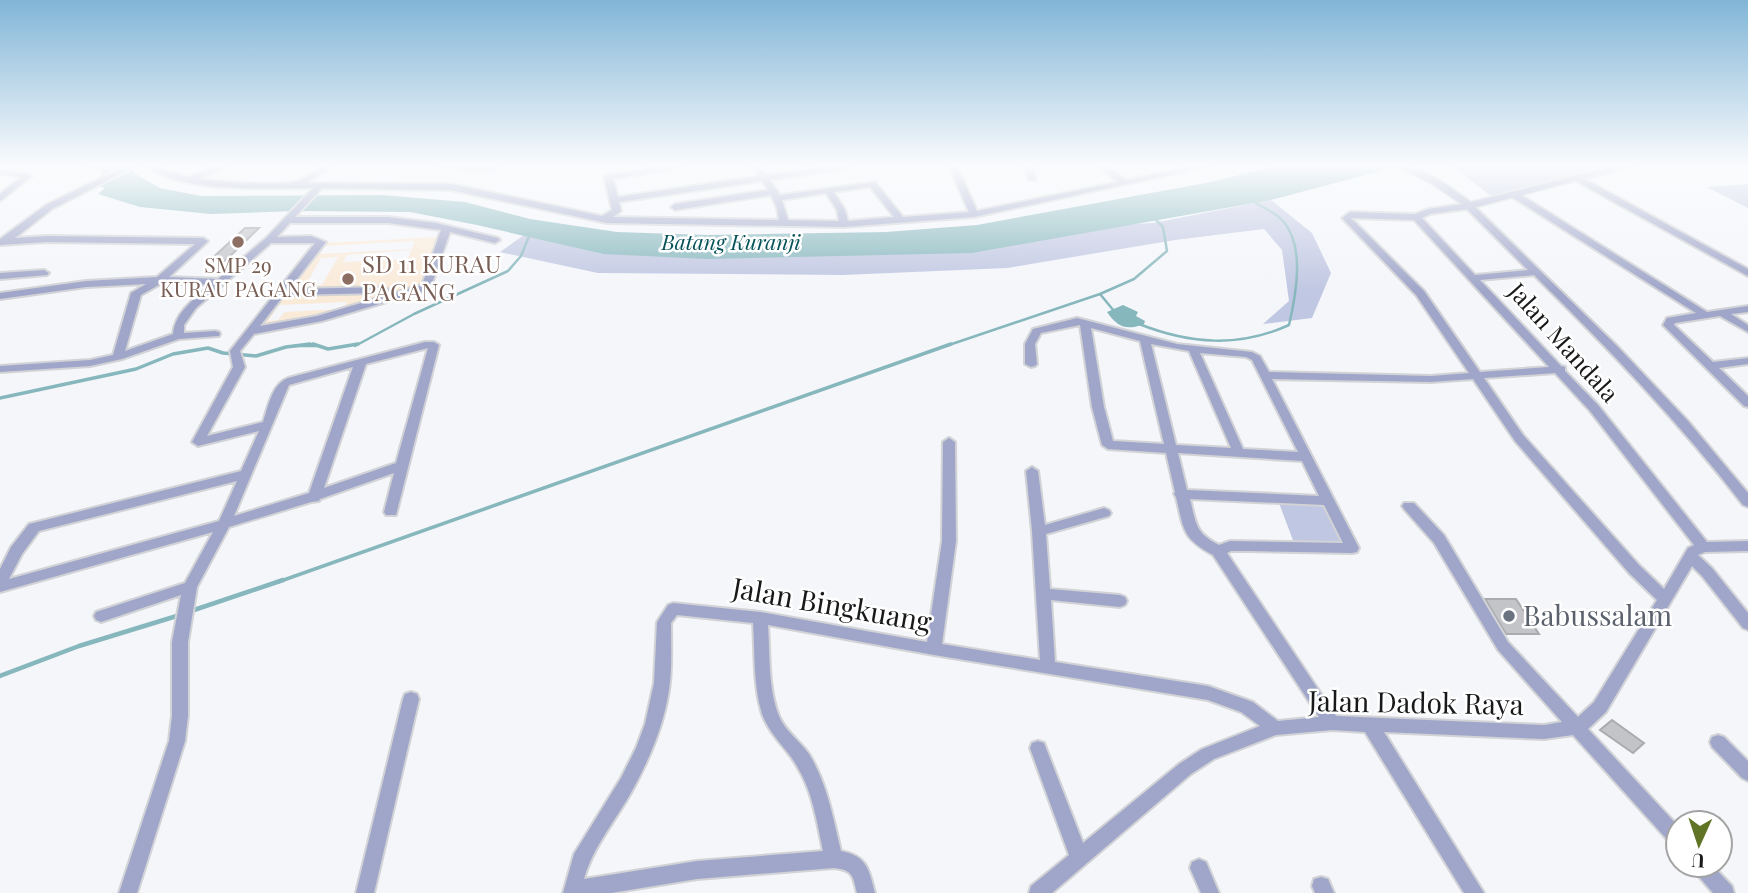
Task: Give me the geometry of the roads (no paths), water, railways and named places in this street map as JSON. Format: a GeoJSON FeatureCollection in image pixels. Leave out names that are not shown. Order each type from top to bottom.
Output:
{"type":"FeatureCollection","features":[{"type":"Feature","properties":{"kind":"street"},"geometry":{"type":"LineString","coordinates":[[1,246],[50,208]]}},
{"type":"Feature","properties":{"kind":"street"},"geometry":{"type":"LineString","coordinates":[[177,336],[179,325],[192,306],[269,240],[299,208]]}},
{"type":"Feature","properties":{"kind":"street"},"geometry":{"type":"LineString","coordinates":[[548,208],[603,220],[844,224],[974,214],[1005,208]]}},
{"type":"Feature","properties":{"kind":"street"},"geometry":{"type":"LineString","coordinates":[[603,220],[616,213],[615,208]]}},
{"type":"Feature","properties":{"kind":"street"},"geometry":{"type":"LineString","coordinates":[[780,208],[784,216],[783,223]]}},
{"type":"Feature","properties":{"kind":"street"},"geometry":{"type":"LineString","coordinates":[[840,208],[844,224]]}},
{"type":"Feature","properties":{"kind":"street"},"geometry":{"type":"LineString","coordinates":[[891,208],[901,221]]}},
{"type":"Feature","properties":{"kind":"street"},"geometry":{"type":"LineString","coordinates":[[971,208],[974,214]]}},
{"type":"Feature","properties":{"kind":"street"},"geometry":{"type":"LineString","coordinates":[[1457,208],[1428,212],[1416,217],[1350,215],[1346,218],[1420,293],[1519,438],[1634,569],[1664,598]]}},
{"type":"Feature","properties":{"kind":"street"},"geometry":{"type":"LineString","coordinates":[[1470,208],[1629,363],[1672,409],[1748,502]]}},
{"type":"Feature","properties":{"kind":"street"},"geometry":{"type":"LineString","coordinates":[[1535,208],[1704,314]]}},
{"type":"Feature","properties":{"kind":"street"},"geometry":{"type":"LineString","coordinates":[[1631,208],[1748,273]]}},
{"type":"Feature","properties":{"kind":"street","name":"Jalan Mandala"},"geometry":{"type":"LineString","coordinates":[[1416,217],[1561,369],[1609,426],[1697,552],[1707,572],[1748,624]]}},
{"type":"Feature","properties":{"kind":"street"},"geometry":{"type":"LineString","coordinates":[[290,218],[388,220],[495,240]]}},
{"type":"Feature","properties":{"kind":"street"},"geometry":{"type":"LineString","coordinates":[[251,331],[318,319],[424,288],[428,284],[446,230]]}},
{"type":"Feature","properties":{"kind":"street"},"geometry":{"type":"LineString","coordinates":[[1,246],[47,239],[204,240],[160,280],[136,293],[118,357]]}},
{"type":"Feature","properties":{"kind":"street"},"geometry":{"type":"LineString","coordinates":[[268,425],[198,442],[239,367],[235,351],[321,242],[311,239],[269,240]]}},
{"type":"Feature","properties":{"kind":"street"},"geometry":{"type":"LineString","coordinates":[[1473,278],[1535,272]]}},
{"type":"Feature","properties":{"kind":"street"},"geometry":{"type":"LineString","coordinates":[[0,276],[46,282],[222,282]]}},
{"type":"Feature","properties":{"kind":"street"},"geometry":{"type":"LineString","coordinates":[[0,296],[46,282]]}},
{"type":"Feature","properties":{"kind":"street"},"geometry":{"type":"LineString","coordinates":[[284,292],[384,290]]}},
{"type":"Feature","properties":{"kind":"street"},"geometry":{"type":"LineString","coordinates":[[1748,309],[1671,320],[1668,325],[1748,403]]}},
{"type":"Feature","properties":{"kind":"street"},"geometry":{"type":"LineString","coordinates":[[1720,312],[1748,329]]}},
{"type":"Feature","properties":{"kind":"street"},"geometry":{"type":"LineString","coordinates":[[1031,364],[1030,344],[1037,331],[1068,322],[1085,323],[1194,351],[1248,354],[1256,358],[1351,550],[1230,546],[1218,551]]}},
{"type":"Feature","properties":{"kind":"street"},"geometry":{"type":"LineString","coordinates":[[1085,323],[1107,443],[1112,447],[1305,457]]}},
{"type":"Feature","properties":{"kind":"street"},"geometry":{"type":"LineString","coordinates":[[0,369],[69,365],[118,357],[177,336],[215,334]]}},
{"type":"Feature","properties":{"kind":"street"},"geometry":{"type":"LineString","coordinates":[[1145,340],[1191,532],[1200,542],[1218,551],[1332,723]]}},
{"type":"Feature","properties":{"kind":"street"},"geometry":{"type":"LineString","coordinates":[[128,893],[177,741],[180,716],[180,642],[189,592],[223,526],[268,425],[277,397],[285,383],[425,345],[434,345],[391,512]]}},
{"type":"Feature","properties":{"kind":"street"},"geometry":{"type":"LineString","coordinates":[[1194,351],[1239,453]]}},
{"type":"Feature","properties":{"kind":"street"},"geometry":{"type":"LineString","coordinates":[[1711,366],[1748,361]]}},
{"type":"Feature","properties":{"kind":"street"},"geometry":{"type":"LineString","coordinates":[[313,498],[360,364]]}},
{"type":"Feature","properties":{"kind":"street"},"geometry":{"type":"LineString","coordinates":[[1265,375],[1430,379],[1561,369]]}},
{"type":"Feature","properties":{"kind":"street"},"geometry":{"type":"LineString","coordinates":[[933,649],[949,541],[949,442]]}},
{"type":"Feature","properties":{"kind":"street"},"geometry":{"type":"LineString","coordinates":[[0,585],[223,526],[402,466]]}},
{"type":"Feature","properties":{"kind":"street"},"geometry":{"type":"LineString","coordinates":[[1032,471],[1039,531],[1048,668]]}},
{"type":"Feature","properties":{"kind":"street"},"geometry":{"type":"LineString","coordinates":[[0,585],[16,551],[34,527],[246,474]]}},
{"type":"Feature","properties":{"kind":"street"},"geometry":{"type":"LineString","coordinates":[[1180,494],[1328,501]]}},
{"type":"Feature","properties":{"kind":"street"},"geometry":{"type":"LineString","coordinates":[[1409,506],[1439,539],[1503,646],[1664,823]]}},
{"type":"Feature","properties":{"kind":"street"},"geometry":{"type":"LineString","coordinates":[[1039,531],[1104,513]]}},
{"type":"Feature","properties":{"kind":"street"},"geometry":{"type":"LineString","coordinates":[[1579,727],[1600,707],[1664,598],[1697,552],[1748,546]]}},
{"type":"Feature","properties":{"kind":"street"},"geometry":{"type":"LineString","coordinates":[[101,616],[189,592]]}},
{"type":"Feature","properties":{"kind":"street"},"geometry":{"type":"LineString","coordinates":[[1042,594],[1120,601]]}},
{"type":"Feature","properties":{"kind":"street","name":"Jalan Bingkuang"},"geometry":{"type":"LineString","coordinates":[[572,892],[580,860],[627,784],[653,724],[662,683],[664,622],[673,609],[685,608],[761,618],[933,649],[1209,693],[1236,702],[1275,728]]}},
{"type":"Feature","properties":{"kind":"street"},"geometry":{"type":"LineString","coordinates":[[761,618],[767,701],[771,715],[804,762],[818,800],[834,859]]}},
{"type":"Feature","properties":{"kind":"street"},"geometry":{"type":"LineString","coordinates":[[365,893],[411,699]]}},
{"type":"Feature","properties":{"kind":"street","name":"Jalan Dadok Raya"},"geometry":{"type":"LineString","coordinates":[[1038,893],[1185,769],[1208,754],[1275,728],[1332,723],[1557,732],[1579,727]]}},
{"type":"Feature","properties":{"kind":"street"},"geometry":{"type":"LineString","coordinates":[[1370,725],[1475,893]]}},
{"type":"Feature","properties":{"kind":"street"},"geometry":{"type":"LineString","coordinates":[[1718,742],[1748,773]]}},
{"type":"Feature","properties":{"kind":"street"},"geometry":{"type":"LineString","coordinates":[[1038,748],[1079,857]]}},
{"type":"Feature","properties":{"kind":"street"},"geometry":{"type":"LineString","coordinates":[[572,892],[697,870],[834,859],[850,860],[859,868],[866,893]]}},
{"type":"Feature","properties":{"kind":"street"},"geometry":{"type":"LineString","coordinates":[[1199,868],[1210,893]]}},
{"type":"Feature","properties":{"kind":"street"},"geometry":{"type":"LineString","coordinates":[[1712,879],[1725,893]]}},
{"type":"Feature","properties":{"kind":"water","name":"Batang Kuranji"},"geometry":{"type":"Polygon","coordinates":[[[147,208],[487,208],[530,219],[617,232],[707,235],[886,232],[977,225],[1071,208],[1228,208],[972,253],[707,259],[603,254],[410,212],[295,211],[211,214],[147,208]]]}},
{"type":"Feature","properties":{"kind":"water"},"geometry":{"type":"Polygon","coordinates":[[[1123,305],[1138,312],[1136,316],[1145,321],[1144,324],[1123,326],[1107,312],[1123,305]]]}},
{"type":"Feature","properties":{"kind":"waterway"},"geometry":{"type":"LineString","coordinates":[[1139,324],[1177,336],[1214,341],[1252,337],[1289,325],[1296,286],[1295,245],[1284,222],[1264,208]]}},
{"type":"Feature","properties":{"kind":"waterway"},"geometry":{"type":"LineString","coordinates":[[1100,294],[1134,279],[1167,251],[1163,227],[1156,220]]}},
{"type":"Feature","properties":{"kind":"waterway"},"geometry":{"type":"LineString","coordinates":[[355,346],[414,314],[508,271],[521,256],[530,234]]}},
{"type":"Feature","properties":{"kind":"waterway"},"geometry":{"type":"LineString","coordinates":[[946,346],[1100,294]]}},
{"type":"Feature","properties":{"kind":"waterway"},"geometry":{"type":"LineString","coordinates":[[1100,294],[1114,311]]}},
{"type":"Feature","properties":{"kind":"waterway"},"geometry":{"type":"LineString","coordinates":[[294,346],[310,344]]}},
{"type":"Feature","properties":{"kind":"waterway"},"geometry":{"type":"LineString","coordinates":[[313,344],[328,349],[358,344]]}},
{"type":"Feature","properties":{"kind":"waterway"},"geometry":{"type":"LineString","coordinates":[[278,582],[951,344]]}},
{"type":"Feature","properties":{"kind":"waterway"},"geometry":{"type":"LineString","coordinates":[[0,398],[136,369],[173,354],[208,348],[223,353],[256,356],[294,346]]}},
{"type":"Feature","properties":{"kind":"waterway"},"geometry":{"type":"LineString","coordinates":[[294,346],[318,346]]}},
{"type":"Feature","properties":{"kind":"waterway"},"geometry":{"type":"LineString","coordinates":[[191,611],[283,580]]}},
{"type":"Feature","properties":{"kind":"waterway"},"geometry":{"type":"LineString","coordinates":[[0,676],[79,646],[180,615]]}},
{"type":"Feature","properties":{"kind":"place","name":"SMP 29 KURAU PAGANG"},"geometry":{"type":"Point","coordinates":[238,242]}},
{"type":"Feature","properties":{"kind":"place","name":"SD 11 KURAU PAGANG"},"geometry":{"type":"Point","coordinates":[348,279]}},
{"type":"Feature","properties":{"kind":"place","name":"Babussalam"},"geometry":{"type":"Point","coordinates":[1509,616]}}]}
